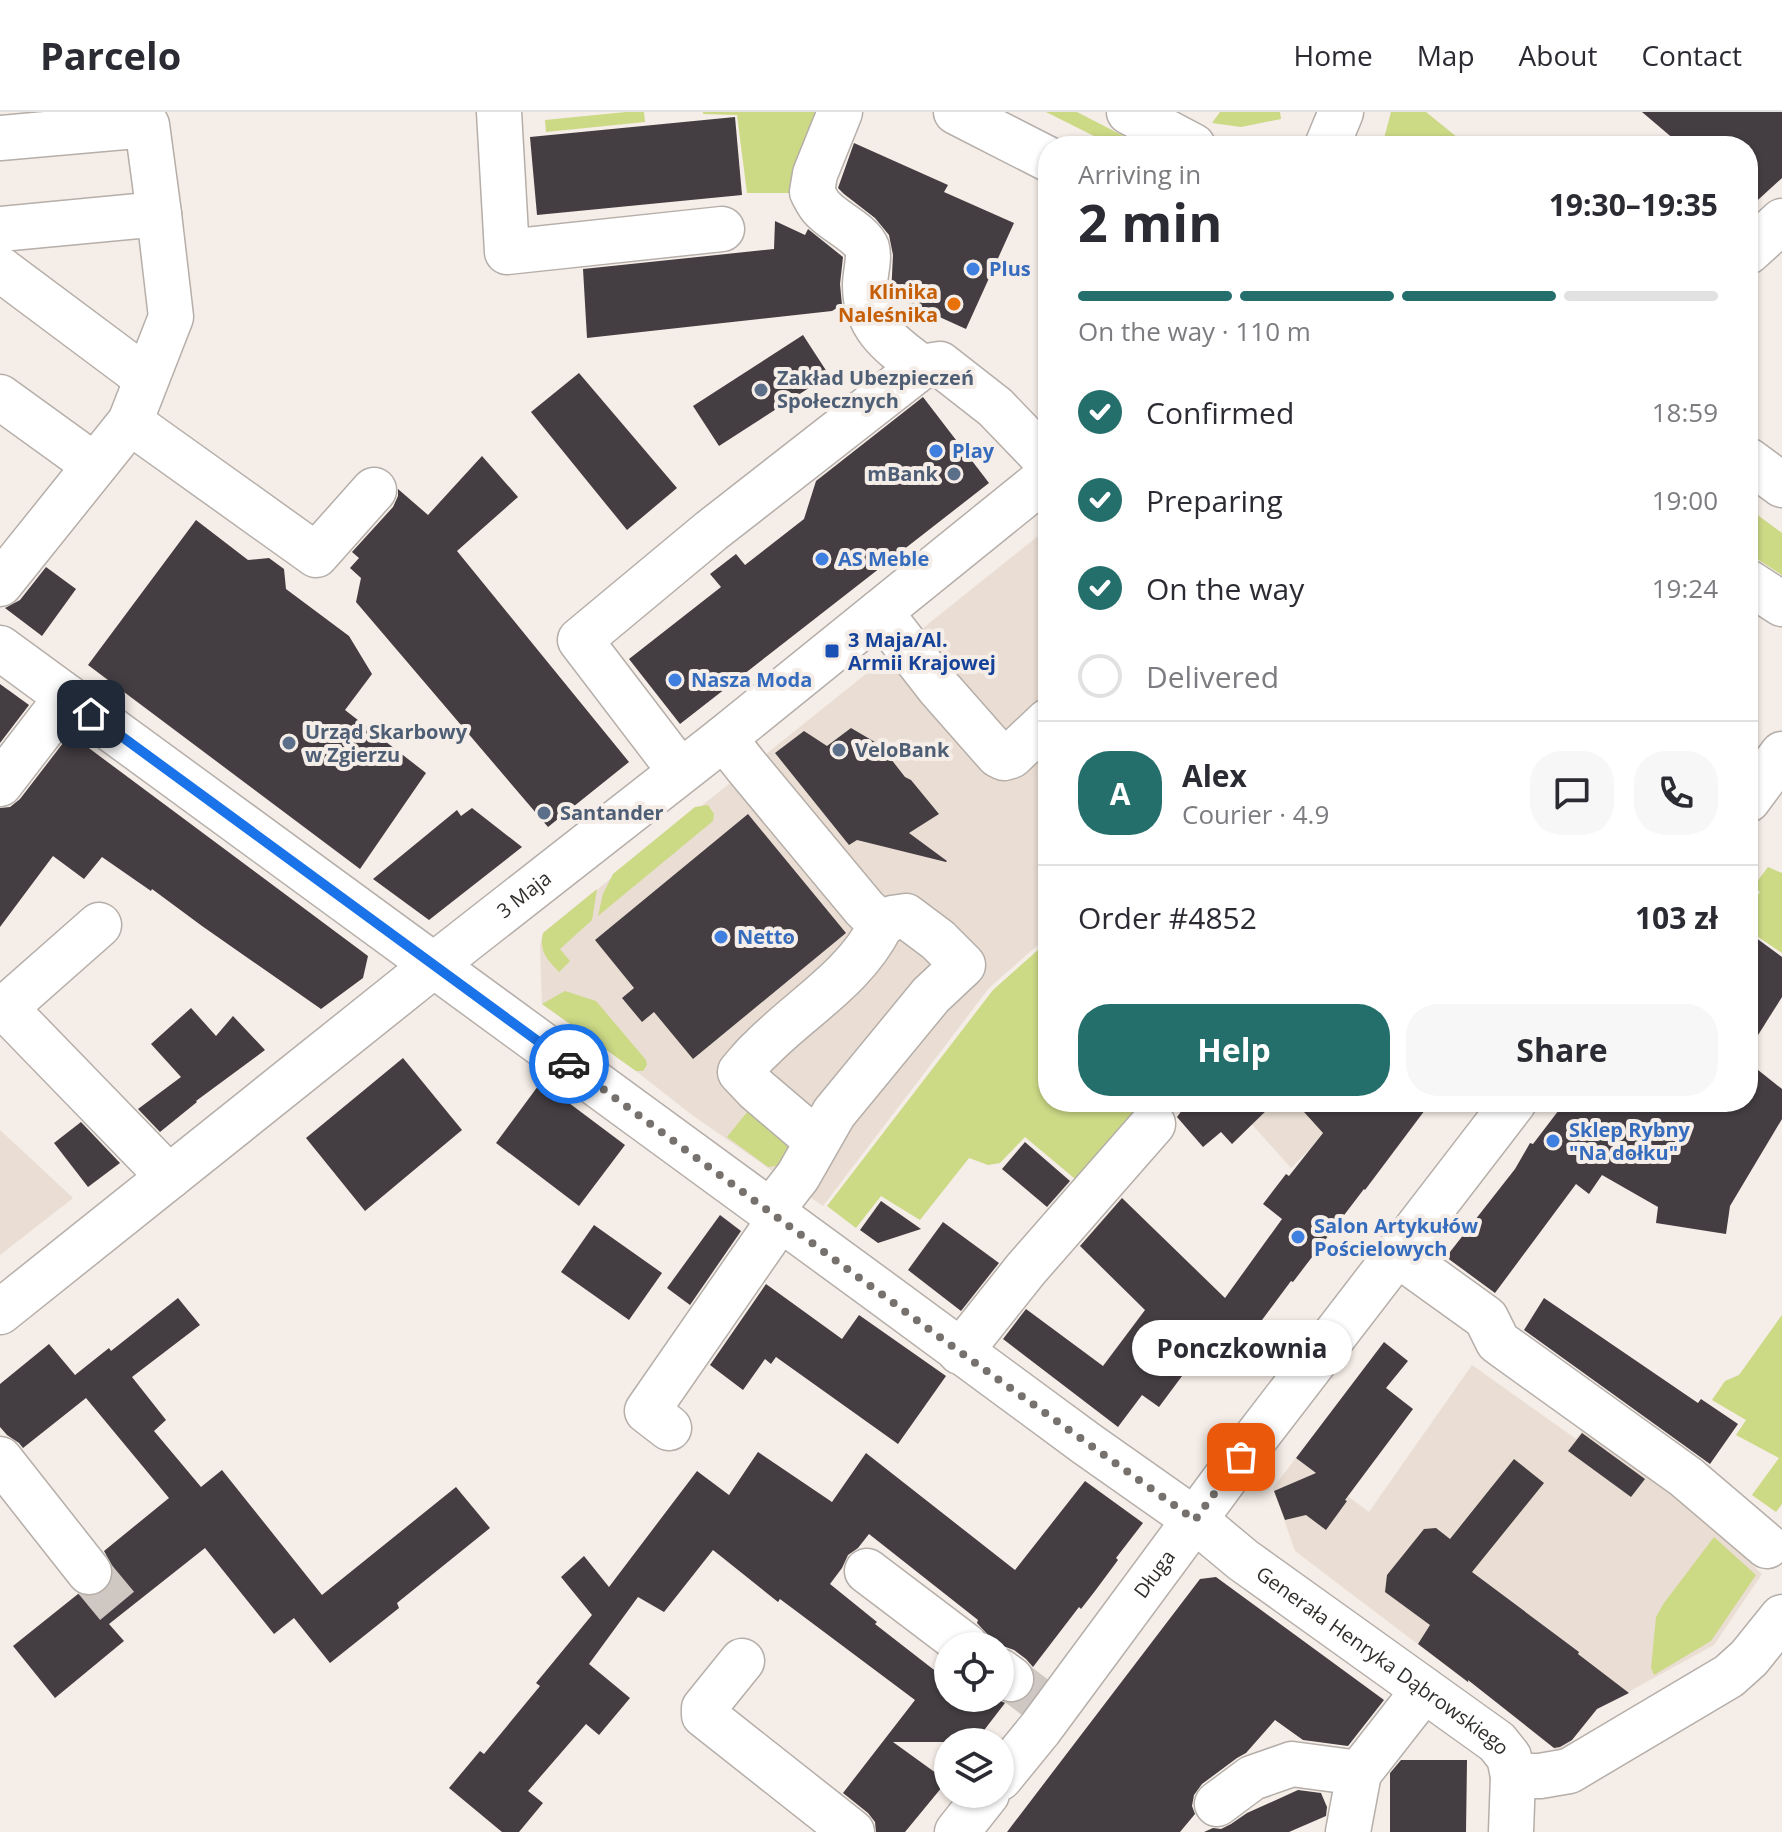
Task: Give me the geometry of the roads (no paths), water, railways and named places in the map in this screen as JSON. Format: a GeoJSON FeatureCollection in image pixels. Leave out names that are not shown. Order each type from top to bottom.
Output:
{"type":"FeatureCollection","features":[{"type":"Feature","properties":{"kind":"street"},"geometry":{"type":"LineString","coordinates":[[499,112],[507,252],[722,229]]}},
{"type":"Feature","properties":{"kind":"street"},"geometry":{"type":"LineString","coordinates":[[840,112],[815,174],[812,192],[822,208],[860,237],[868,251],[865,302],[875,326],[888,343],[921,367]]}},
{"type":"Feature","properties":{"kind":"street"},"geometry":{"type":"LineString","coordinates":[[956,112],[1038,154]]}},
{"type":"Feature","properties":{"kind":"street"},"geometry":{"type":"LineString","coordinates":[[1129,112],[1174,136]]}},
{"type":"Feature","properties":{"kind":"street"},"geometry":{"type":"LineString","coordinates":[[1331,136],[1341,112]]}},
{"type":"Feature","properties":{"kind":"street"},"geometry":{"type":"LineString","coordinates":[[0,138],[147,125],[171,317],[130,422],[0,584]]}},
{"type":"Feature","properties":{"kind":"street"},"geometry":{"type":"LineString","coordinates":[[0,229],[159,214]]}},
{"type":"Feature","properties":{"kind":"street"},"geometry":{"type":"LineString","coordinates":[[1758,243],[1782,221]]}},
{"type":"Feature","properties":{"kind":"street"},"geometry":{"type":"LineString","coordinates":[[0,269],[146,378]]}},
{"type":"Feature","properties":{"kind":"street"},"geometry":{"type":"LineString","coordinates":[[680,771],[580,640],[711,531],[921,367],[940,364],[995,407],[1038,463]]}},
{"type":"Feature","properties":{"kind":"street"},"geometry":{"type":"LineString","coordinates":[[0,397],[94,465]]}},
{"type":"Feature","properties":{"kind":"street"},"geometry":{"type":"LineString","coordinates":[[130,422],[316,555],[374,490]]}},
{"type":"Feature","properties":{"kind":"street"},"geometry":{"type":"LineString","coordinates":[[1758,467],[1782,485]]}},
{"type":"Feature","properties":{"kind":"street","name":"3 Maja"},"geometry":{"type":"LineString","coordinates":[[2,1307],[724,738],[1038,482]]}},
{"type":"Feature","properties":{"kind":"street"},"geometry":{"type":"LineString","coordinates":[[1758,588],[1782,604]]}},
{"type":"Feature","properties":{"kind":"street"},"geometry":{"type":"LineString","coordinates":[[880,612],[939,688],[998,755],[1004,758],[1011,756],[1038,730]]}},
{"type":"Feature","properties":{"kind":"street","name":"Generała Henryka Dąbrowskiego"},"geometry":{"type":"LineString","coordinates":[[0,648],[960,1352],[1195,1520],[1243,1560],[1497,1742],[1509,1757],[1513,1776],[1511,1832]]}},
{"type":"Feature","properties":{"kind":"street"},"geometry":{"type":"LineString","coordinates":[[0,784],[67,697]]}},
{"type":"Feature","properties":{"kind":"street"},"geometry":{"type":"LineString","coordinates":[[724,738],[881,925]]}},
{"type":"Feature","properties":{"kind":"street"},"geometry":{"type":"LineString","coordinates":[[1758,786],[1782,754]]}},
{"type":"Feature","properties":{"kind":"street"},"geometry":{"type":"LineString","coordinates":[[669,1428],[647,1411],[775,1216],[834,1113],[931,995],[963,965],[938,940],[906,916],[892,918],[881,925],[871,946],[826,992],[761,1048],[740,1072],[817,1141]]}},
{"type":"Feature","properties":{"kind":"street"},"geometry":{"type":"LineString","coordinates":[[99,925],[5,1008],[169,1177]]}},
{"type":"Feature","properties":{"kind":"street","name":"Długa"},"geometry":{"type":"LineString","coordinates":[[1014,1731],[1026,1691],[1195,1520],[1397,1254],[1496,1112]]}},
{"type":"Feature","properties":{"kind":"street"},"geometry":{"type":"LineString","coordinates":[[960,1352],[1026,1269],[1153,1124]]}},
{"type":"Feature","properties":{"kind":"street"},"geometry":{"type":"LineString","coordinates":[[1397,1254],[1486,1318],[1498,1342],[1686,1477],[1767,1546]]}},
{"type":"Feature","properties":{"kind":"street"},"geometry":{"type":"LineString","coordinates":[[0,1459],[89,1572]]}},
{"type":"Feature","properties":{"kind":"street"},"geometry":{"type":"LineString","coordinates":[[867,1571],[948,1632]]}},
{"type":"Feature","properties":{"kind":"street"},"geometry":{"type":"LineString","coordinates":[[1513,1776],[1540,1776],[1577,1767],[1729,1676],[1749,1658],[1782,1617]]}},
{"type":"Feature","properties":{"kind":"street"},"geometry":{"type":"LineString","coordinates":[[742,1661],[704,1708],[704,1715],[852,1832]]}},
{"type":"Feature","properties":{"kind":"street"},"geometry":{"type":"LineString","coordinates":[[1346,1831],[1359,1773],[1424,1690]]}},
{"type":"Feature","properties":{"kind":"street"},"geometry":{"type":"LineString","coordinates":[[1217,1804],[1252,1778],[1292,1764],[1359,1773]]}},
{"type":"Feature","properties":{"kind":"street"},"geometry":{"type":"LineString","coordinates":[[957,1832],[976,1808]]}},
{"type":"Feature","properties":{"kind":"tunnel"},"geometry":{"type":"LineString","coordinates":[[89,1572],[123,1613]]}},
{"type":"Feature","properties":{"kind":"tunnel"},"geometry":{"type":"LineString","coordinates":[[1014,1681],[1041,1702]]}},
{"type":"Feature","properties":{"kind":"place","name":"Plus"},"geometry":{"type":"Point","coordinates":[973,269]}},
{"type":"Feature","properties":{"kind":"place","name":"Klinika Naleśnika"},"geometry":{"type":"Point","coordinates":[954,304]}},
{"type":"Feature","properties":{"kind":"place","name":"Zakład Ubezpieczeń Społecznych"},"geometry":{"type":"Point","coordinates":[761,390]}},
{"type":"Feature","properties":{"kind":"place","name":"Play"},"geometry":{"type":"Point","coordinates":[936,451]}},
{"type":"Feature","properties":{"kind":"place","name":"mBank"},"geometry":{"type":"Point","coordinates":[954,474]}},
{"type":"Feature","properties":{"kind":"place","name":"AS Meble"},"geometry":{"type":"Point","coordinates":[822,559]}},
{"type":"Feature","properties":{"kind":"place","name":"3 Maja/Al. Armii Krajowej"},"geometry":{"type":"Point","coordinates":[832,651]}},
{"type":"Feature","properties":{"kind":"place","name":"Nasza Moda"},"geometry":{"type":"Point","coordinates":[675,680]}},
{"type":"Feature","properties":{"kind":"place","name":"Urząd Skarbowy w Zgierzu"},"geometry":{"type":"Point","coordinates":[289,743]}},
{"type":"Feature","properties":{"kind":"place","name":"VeloBank"},"geometry":{"type":"Point","coordinates":[839,750]}},
{"type":"Feature","properties":{"kind":"place","name":"Santander"},"geometry":{"type":"Point","coordinates":[544,813]}},
{"type":"Feature","properties":{"kind":"place","name":"Netto"},"geometry":{"type":"Point","coordinates":[721,937]}},
{"type":"Feature","properties":{"kind":"place","name":"Sklep Rybny \"Na dołku\""},"geometry":{"type":"Point","coordinates":[1553,1141]}},
{"type":"Feature","properties":{"kind":"place","name":"Salon Artykułów Pościelowych"},"geometry":{"type":"Point","coordinates":[1298,1237]}},
{"type":"Feature","properties":{"kind":"place","name":"Ponczkownia"},"geometry":{"type":"Point","coordinates":[1241,1457]}}]}
